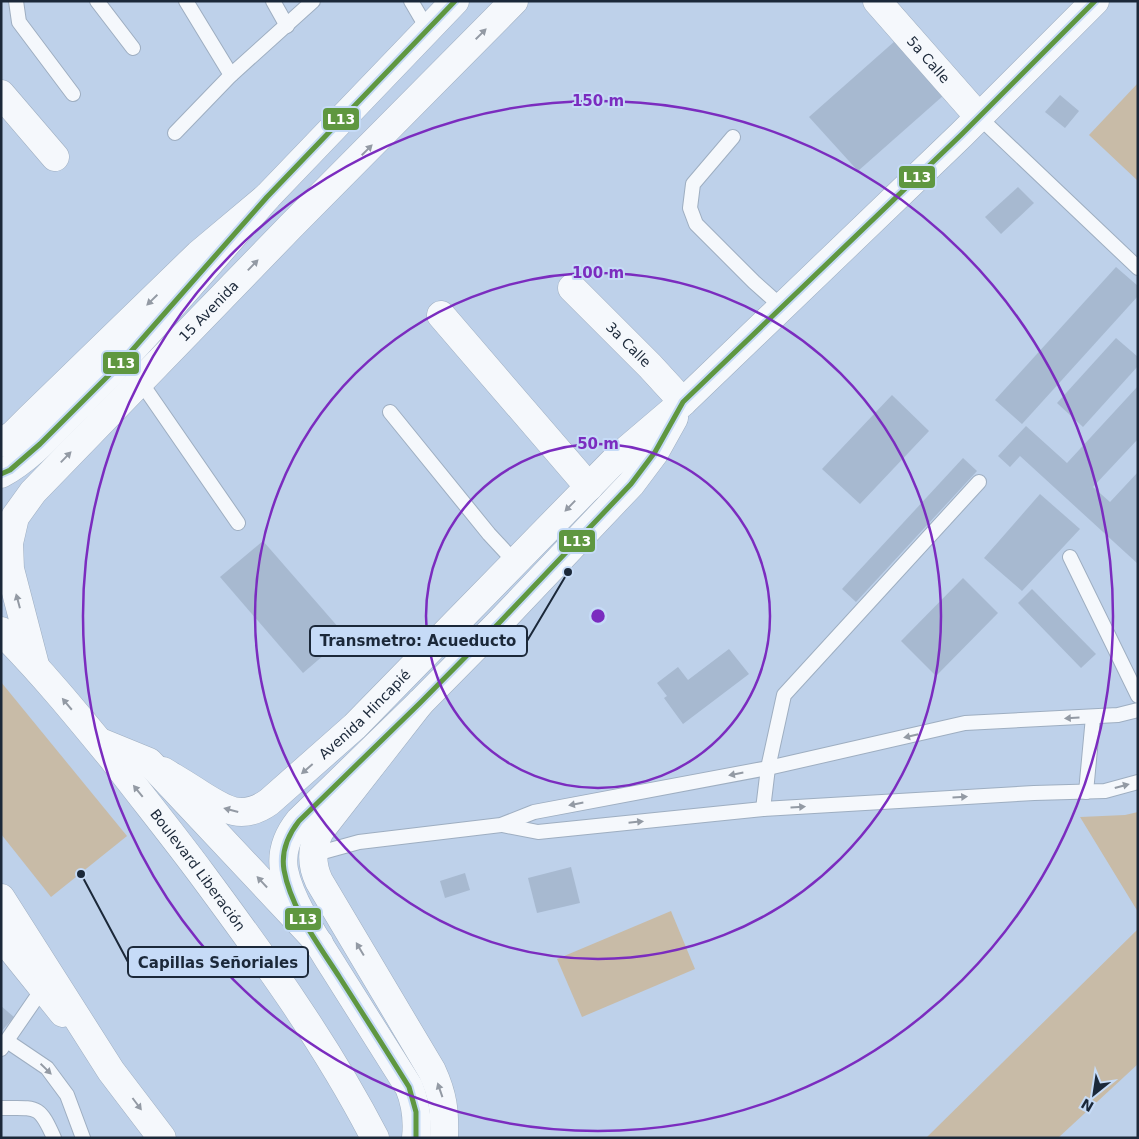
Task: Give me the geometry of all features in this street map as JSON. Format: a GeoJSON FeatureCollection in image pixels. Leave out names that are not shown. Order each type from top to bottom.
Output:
{"type":"FeatureCollection","features":[{"type":"Feature","properties":{"kind":"main road"},"geometry":{"type":"LineString","coordinates":[[1,474],[10,470],[40,444],[120,364],[266,197],[455,1]]}},
{"type":"Feature","properties":{"kind":"main road","name":"15 Avenida"},"geometry":{"type":"LineString","coordinates":[[36,666],[10,569],[9,542],[15,518],[32,492],[291,226],[514,1]]}},
{"type":"Feature","properties":{"kind":"main road","name":"5a Calle"},"geometry":{"type":"LineString","coordinates":[[878,1],[979,117]]}},
{"type":"Feature","properties":{"kind":"main road","name":"Avenida Hincapié"},"geometry":{"type":"LineString","coordinates":[[149,762],[224,809],[242,813],[262,807],[355,726],[616,459],[683,402],[979,117],[1095,1]]}},
{"type":"Feature","properties":{"kind":"main road"},"geometry":{"type":"LineString","coordinates":[[1,94],[55,157]]}},
{"type":"Feature","properties":{"kind":"main road"},"geometry":{"type":"LineString","coordinates":[[1,443],[14,434],[199,254],[266,197]]}},
{"type":"Feature","properties":{"kind":"main road","name":"3a Calle"},"geometry":{"type":"LineString","coordinates":[[572,288],[683,402]]}},
{"type":"Feature","properties":{"kind":"main road"},"geometry":{"type":"LineString","coordinates":[[441,315],[589,487]]}},
{"type":"Feature","properties":{"kind":"main road","name":"Avenida Hincapié"},"geometry":{"type":"LineString","coordinates":[[319,943],[292,895],[284,871],[284,853],[288,837],[298,821],[500,622],[630,484],[655,452],[683,402]]}},
{"type":"Feature","properties":{"kind":"main road","name":"Boulevard Liberación"},"geometry":{"type":"LineString","coordinates":[[1,616],[36,666],[188,856],[269,964],[312,1028],[355,1100],[375,1138]]}},
{"type":"Feature","properties":{"kind":"main road","name":"Boulevard Liberación"},"geometry":{"type":"LineString","coordinates":[[1,631],[36,666]]}},
{"type":"Feature","properties":{"kind":"main road"},"geometry":{"type":"LineString","coordinates":[[420,702],[325,824],[317,838],[312,855],[312,863],[319,881],[432,1070],[443,1098],[445,1113],[444,1138]]}},
{"type":"Feature","properties":{"kind":"main road"},"geometry":{"type":"LineString","coordinates":[[98,742],[149,762],[319,943],[410,1087],[418,1118],[416,1138]]}},
{"type":"Feature","properties":{"kind":"main road"},"geometry":{"type":"LineString","coordinates":[[1,898],[111,1071]]}},
{"type":"Feature","properties":{"kind":"main road"},"geometry":{"type":"LineString","coordinates":[[1,936],[111,1071],[162,1138]]}},
{"type":"Feature","properties":{"kind":"main road"},"geometry":{"type":"LineString","coordinates":[[312,1028],[346,1108],[353,1138]]}},
{"type":"Feature","properties":{"kind":"lane"},"geometry":{"type":"LineString","coordinates":[[16,1],[19,22],[73,94]]}},
{"type":"Feature","properties":{"kind":"lane"},"geometry":{"type":"LineString","coordinates":[[97,1],[133,48]]}},
{"type":"Feature","properties":{"kind":"lane"},"geometry":{"type":"LineString","coordinates":[[186,1],[231,76]]}},
{"type":"Feature","properties":{"kind":"lane"},"geometry":{"type":"LineString","coordinates":[[273,1],[287,26]]}},
{"type":"Feature","properties":{"kind":"lane"},"geometry":{"type":"LineString","coordinates":[[174,133],[231,76],[313,1]]}},
{"type":"Feature","properties":{"kind":"lane"},"geometry":{"type":"LineString","coordinates":[[411,1],[428,30]]}},
{"type":"Feature","properties":{"kind":"lane"},"geometry":{"type":"LineString","coordinates":[[979,117],[1138,268]]}},
{"type":"Feature","properties":{"kind":"lane"},"geometry":{"type":"LineString","coordinates":[[733,137],[693,184],[690,208],[696,224],[782,307]]}},
{"type":"Feature","properties":{"kind":"lane"},"geometry":{"type":"LineString","coordinates":[[140,381],[238,523]]}},
{"type":"Feature","properties":{"kind":"lane"},"geometry":{"type":"LineString","coordinates":[[390,412],[489,534],[515,562]]}},
{"type":"Feature","properties":{"kind":"lane"},"geometry":{"type":"LineString","coordinates":[[763,809],[768,768],[784,695],[979,482]]}},
{"type":"Feature","properties":{"kind":"lane"},"geometry":{"type":"LineString","coordinates":[[1070,557],[1138,696]]}},
{"type":"Feature","properties":{"kind":"lane"},"geometry":{"type":"LineString","coordinates":[[312,855],[359,842],[501,825],[534,812],[768,768],[965,723],[1093,717],[1118,715],[1138,710]]}},
{"type":"Feature","properties":{"kind":"lane"},"geometry":{"type":"LineString","coordinates":[[1086,792],[1093,717]]}},
{"type":"Feature","properties":{"kind":"lane"},"geometry":{"type":"LineString","coordinates":[[501,825],[538,832],[763,809],[1034,793],[1105,791],[1138,782]]}},
{"type":"Feature","properties":{"kind":"lane"},"geometry":{"type":"LineString","coordinates":[[43,988],[4,1045],[47,1068],[68,1095],[83,1138]]}},
{"type":"Feature","properties":{"kind":"lane"},"geometry":{"type":"LineString","coordinates":[[1,1108],[34,1108],[45,1117],[54,1138]]}},
{"type":"Feature","properties":{"kind":"shaded area"},"geometry":{"type":"Polygon","coordinates":[[[1138,83],[1138,181],[1089,135],[1138,83]]]}},
{"type":"Feature","properties":{"kind":"shaded area"},"geometry":{"type":"Polygon","coordinates":[[[1,682],[127,836],[51,897],[1,834],[1,682]]]}},
{"type":"Feature","properties":{"kind":"shaded area"},"geometry":{"type":"Polygon","coordinates":[[[1138,812],[1138,912],[1080,817],[1125,815],[1138,812]]]}},
{"type":"Feature","properties":{"kind":"shaded area"},"geometry":{"type":"Polygon","coordinates":[[[671,911],[695,969],[582,1017],[557,959],[671,911]]]}},
{"type":"Feature","properties":{"kind":"shaded area"},"geometry":{"type":"Polygon","coordinates":[[[1138,929],[1138,1064],[1058,1138],[926,1138],[1138,929]]]}},
{"type":"Feature","properties":{"kind":"building"},"geometry":{"type":"Polygon","coordinates":[[[895,41],[944,95],[858,171],[809,117],[895,41]]]}},
{"type":"Feature","properties":{"kind":"building"},"geometry":{"type":"Polygon","coordinates":[[[1060,95],[1079,111],[1065,128],[1045,112],[1060,95]]]}},
{"type":"Feature","properties":{"kind":"building"},"geometry":{"type":"Polygon","coordinates":[[[1018,187],[1034,203],[1001,234],[985,217],[1018,187]]]}},
{"type":"Feature","properties":{"kind":"building"},"geometry":{"type":"Polygon","coordinates":[[[1116,267],[1138,286],[1138,296],[1022,424],[995,400],[1116,267]]]}},
{"type":"Feature","properties":{"kind":"building"},"geometry":{"type":"Polygon","coordinates":[[[1116,338],[1138,357],[1138,366],[1083,427],[1057,403],[1116,338]]]}},
{"type":"Feature","properties":{"kind":"building"},"geometry":{"type":"Polygon","coordinates":[[[1138,386],[1138,439],[1093,487],[1110,502],[1138,472],[1138,564],[1020,456],[1010,467],[998,456],[1026,426],[1067,463],[1138,386]]]}},
{"type":"Feature","properties":{"kind":"building"},"geometry":{"type":"Polygon","coordinates":[[[892,395],[929,431],[860,504],[822,469],[892,395]]]}},
{"type":"Feature","properties":{"kind":"building"},"geometry":{"type":"Polygon","coordinates":[[[963,458],[977,471],[856,602],[842,589],[963,458]]]}},
{"type":"Feature","properties":{"kind":"building"},"geometry":{"type":"Polygon","coordinates":[[[1040,494],[1080,529],[1022,591],[984,558],[1040,494]]]}},
{"type":"Feature","properties":{"kind":"building"},"geometry":{"type":"Polygon","coordinates":[[[263,541],[346,636],[303,673],[220,577],[263,541]]]}},
{"type":"Feature","properties":{"kind":"building"},"geometry":{"type":"Polygon","coordinates":[[[963,578],[998,613],[936,676],[901,641],[963,578]]]}},
{"type":"Feature","properties":{"kind":"building"},"geometry":{"type":"Polygon","coordinates":[[[1032,589],[1096,654],[1081,668],[1018,603],[1032,589]]]}},
{"type":"Feature","properties":{"kind":"building"},"geometry":{"type":"Polygon","coordinates":[[[729,649],[749,674],[683,724],[664,698],[667,696],[657,683],[678,667],[688,680],[729,649]]]}},
{"type":"Feature","properties":{"kind":"building"},"geometry":{"type":"Polygon","coordinates":[[[571,867],[580,903],[537,913],[528,878],[571,867]]]}},
{"type":"Feature","properties":{"kind":"building"},"geometry":{"type":"Polygon","coordinates":[[[465,873],[470,890],[445,898],[440,881],[465,873]]]}},
{"type":"Feature","properties":{"kind":"building"},"geometry":{"type":"Polygon","coordinates":[[[1,1006],[14,1017],[1,1032],[1,1006]]]}},
{"type":"Feature","properties":{"kind":"transit line","name":"L13"},"geometry":{"type":"LineString","coordinates":[[1,474],[10,470],[40,444],[120,364],[267,197],[455,1]]}},
{"type":"Feature","properties":{"kind":"transit line","name":"L13"},"geometry":{"type":"LineString","coordinates":[[416,1138],[416,1112],[409,1087],[315,940],[293,899],[283,863],[286,844],[292,832],[299,821],[500,622],[631,484],[655,452],[683,402],[961,135],[1095,1]]}},
{"type":"Feature","properties":{"kind":"place","name":"Transmetro: Acueducto"},"geometry":{"type":"Point","coordinates":[568,572]}},
{"type":"Feature","properties":{"kind":"place","name":"Capillas Señoriales"},"geometry":{"type":"Point","coordinates":[81,874]}}]}
